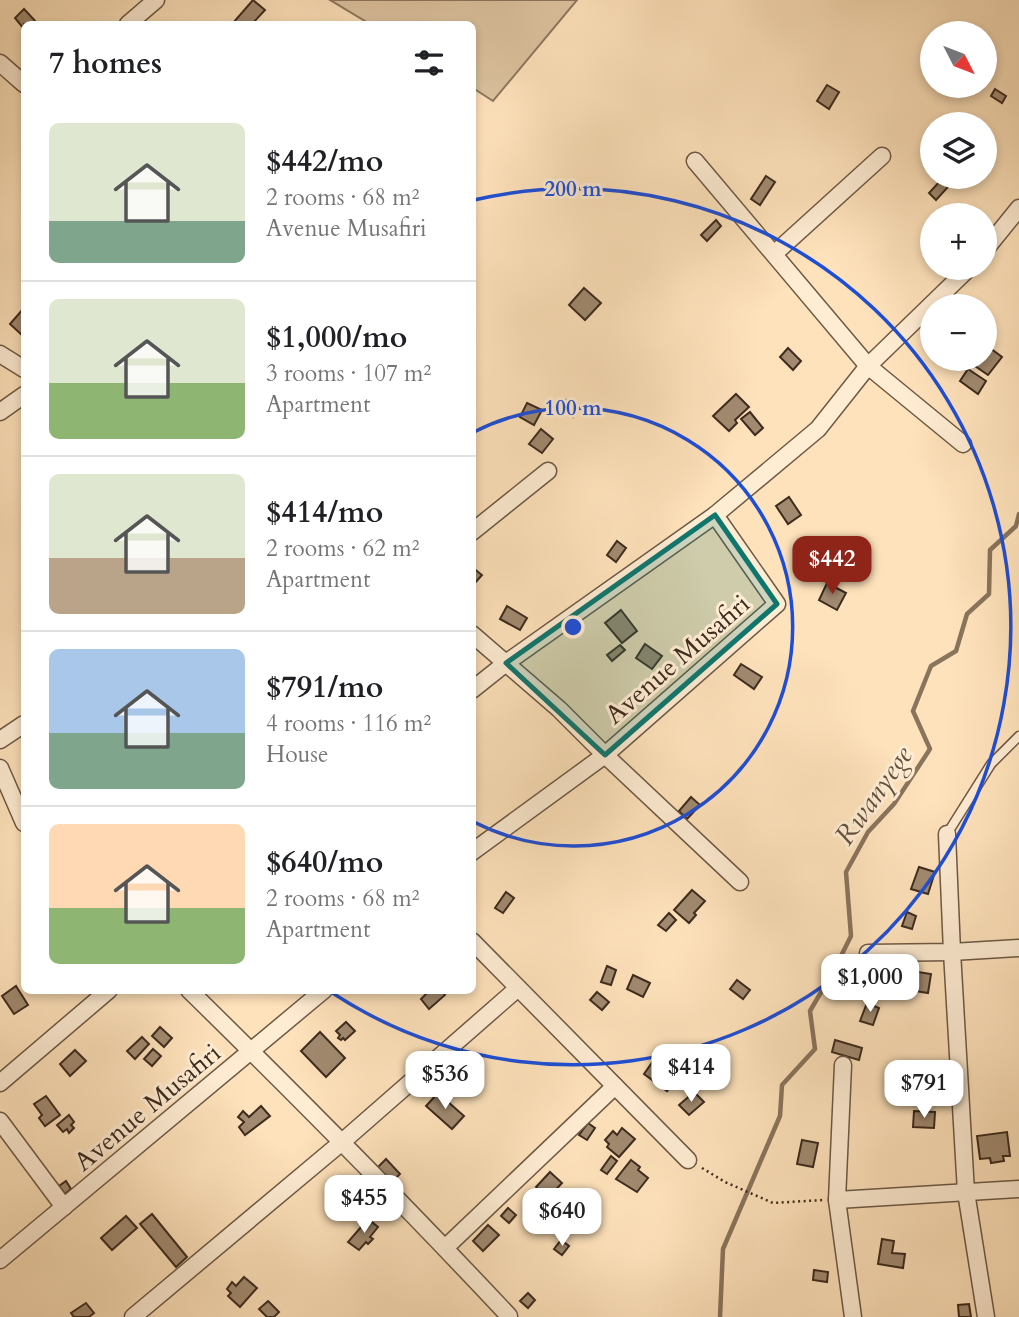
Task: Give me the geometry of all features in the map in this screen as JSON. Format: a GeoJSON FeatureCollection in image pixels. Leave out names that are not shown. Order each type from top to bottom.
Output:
{"type":"FeatureCollection","features":[{"type":"Feature","properties":{"kind":"street"},"geometry":{"type":"LineString","coordinates":[[132,21],[156,0]]}},
{"type":"Feature","properties":{"kind":"street"},"geometry":{"type":"LineString","coordinates":[[0,63],[21,81]]}},
{"type":"Feature","properties":{"kind":"street"},"geometry":{"type":"LineString","coordinates":[[774,254],[881,156]]}},
{"type":"Feature","properties":{"kind":"street"},"geometry":{"type":"LineString","coordinates":[[695,161],[869,366],[963,444]]}},
{"type":"Feature","properties":{"kind":"street"},"geometry":{"type":"LineString","coordinates":[[997,235],[1019,208]]}},
{"type":"Feature","properties":{"kind":"street"},"geometry":{"type":"LineString","coordinates":[[476,687],[715,515],[818,429],[869,366],[957,280]]}},
{"type":"Feature","properties":{"kind":"street"},"geometry":{"type":"LineString","coordinates":[[0,354],[21,367]]}},
{"type":"Feature","properties":{"kind":"street"},"geometry":{"type":"LineString","coordinates":[[0,412],[21,397]]}},
{"type":"Feature","properties":{"kind":"street"},"geometry":{"type":"LineString","coordinates":[[476,529],[548,471]]}},
{"type":"Feature","properties":{"kind":"street","name":"Avenue Musafiri"},"geometry":{"type":"LineString","coordinates":[[476,849],[605,755],[777,604],[715,515]]}},
{"type":"Feature","properties":{"kind":"street"},"geometry":{"type":"LineString","coordinates":[[476,637],[559,709],[740,882]]}},
{"type":"Feature","properties":{"kind":"street"},"geometry":{"type":"LineString","coordinates":[[0,740],[21,726]]}},
{"type":"Feature","properties":{"kind":"street"},"geometry":{"type":"LineString","coordinates":[[0,768],[21,816]]}},
{"type":"Feature","properties":{"kind":"street"},"geometry":{"type":"LineString","coordinates":[[947,834],[966,1192],[986,1317]]}},
{"type":"Feature","properties":{"kind":"street"},"geometry":{"type":"LineString","coordinates":[[476,945],[688,1160]]}},
{"type":"Feature","properties":{"kind":"street"},"geometry":{"type":"LineString","coordinates":[[868,953],[1019,948]]}},
{"type":"Feature","properties":{"kind":"street"},"geometry":{"type":"LineString","coordinates":[[133,1317],[342,1142],[518,988]]}},
{"type":"Feature","properties":{"kind":"street"},"geometry":{"type":"LineString","coordinates":[[0,1083],[104,994]]}},
{"type":"Feature","properties":{"kind":"street"},"geometry":{"type":"LineString","coordinates":[[193,994],[342,1142],[508,1317]]}},
{"type":"Feature","properties":{"kind":"street","name":"Avenue Musafiri"},"geometry":{"type":"LineString","coordinates":[[0,1260],[319,994]]}},
{"type":"Feature","properties":{"kind":"street"},"geometry":{"type":"LineString","coordinates":[[843,1065],[837,1200],[853,1317]]}},
{"type":"Feature","properties":{"kind":"street"},"geometry":{"type":"LineString","coordinates":[[445,1248],[615,1086]]}},
{"type":"Feature","properties":{"kind":"street"},"geometry":{"type":"LineString","coordinates":[[0,1121],[64,1207]]}},
{"type":"Feature","properties":{"kind":"street"},"geometry":{"type":"LineString","coordinates":[[837,1200],[1019,1189]]}},
{"type":"Feature","properties":{"kind":"lane"},"geometry":{"type":"LineString","coordinates":[[947,834],[991,764],[1019,736]]}},
{"type":"Feature","properties":{"kind":"path"},"geometry":{"type":"LineString","coordinates":[[688,1160],[725,1182],[773,1203],[837,1200]]}},
{"type":"Feature","properties":{"kind":"highlighted area"},"geometry":{"type":"Polygon","coordinates":[[[715,515],[777,604],[605,755],[506,663],[715,515]]]}},
{"type":"Feature","properties":{"kind":"shaded area"},"geometry":{"type":"Polygon","coordinates":[[[330,0],[577,0],[493,101],[476,90],[476,21],[365,21],[330,0]]]}},
{"type":"Feature","properties":{"kind":"building"},"geometry":{"type":"Polygon","coordinates":[[[253,0],[265,10],[255,21],[235,21],[253,0]]]}},
{"type":"Feature","properties":{"kind":"building"},"geometry":{"type":"Polygon","coordinates":[[[24,9],[35,21],[21,21],[21,25],[15,18],[24,9]]]}},
{"type":"Feature","properties":{"kind":"building"},"geometry":{"type":"Polygon","coordinates":[[[827,85],[839,92],[829,109],[817,101],[827,85]]]}},
{"type":"Feature","properties":{"kind":"building"},"geometry":{"type":"Polygon","coordinates":[[[998,91],[1006,96],[1002,103],[994,98],[998,98],[998,91]]]}},
{"type":"Feature","properties":{"kind":"building"},"geometry":{"type":"Polygon","coordinates":[[[766,176],[775,182],[760,205],[751,199],[766,176]]]}},
{"type":"Feature","properties":{"kind":"building"},"geometry":{"type":"Polygon","coordinates":[[[933,189],[946,189],[936,200],[929,193],[933,189]]]}},
{"type":"Feature","properties":{"kind":"building"},"geometry":{"type":"Polygon","coordinates":[[[716,220],[721,226],[707,241],[701,235],[716,220]]]}},
{"type":"Feature","properties":{"kind":"building"},"geometry":{"type":"Polygon","coordinates":[[[584,288],[601,303],[585,320],[569,305],[584,288]]]}},
{"type":"Feature","properties":{"kind":"building"},"geometry":{"type":"Polygon","coordinates":[[[21,311],[21,334],[10,324],[21,311]]]}},
{"type":"Feature","properties":{"kind":"building"},"geometry":{"type":"Polygon","coordinates":[[[788,348],[801,361],[793,370],[780,357],[788,348]]]}},
{"type":"Feature","properties":{"kind":"building"},"geometry":{"type":"Polygon","coordinates":[[[967,371],[971,371],[986,381],[978,394],[960,381],[967,371]]]}},
{"type":"Feature","properties":{"kind":"building"},"geometry":{"type":"Polygon","coordinates":[[[736,394],[749,407],[735,420],[737,423],[729,431],[713,416],[736,394]]]}},
{"type":"Feature","properties":{"kind":"building"},"geometry":{"type":"Polygon","coordinates":[[[566,400],[578,409],[573,417],[560,408],[566,400]]]}},
{"type":"Feature","properties":{"kind":"building"},"geometry":{"type":"Polygon","coordinates":[[[527,403],[542,410],[534,425],[520,417],[527,403]]]}},
{"type":"Feature","properties":{"kind":"building"},"geometry":{"type":"Polygon","coordinates":[[[750,412],[763,428],[755,435],[741,419],[750,412]]]}},
{"type":"Feature","properties":{"kind":"building"},"geometry":{"type":"Polygon","coordinates":[[[541,429],[553,439],[542,453],[529,444],[541,429]]]}},
{"type":"Feature","properties":{"kind":"building"},"geometry":{"type":"Polygon","coordinates":[[[789,497],[801,515],[788,524],[776,506],[789,497]]]}},
{"type":"Feature","properties":{"kind":"building"},"geometry":{"type":"Polygon","coordinates":[[[617,541],[626,548],[616,562],[607,555],[617,541]]]}},
{"type":"Feature","properties":{"kind":"building"},"geometry":{"type":"Polygon","coordinates":[[[476,570],[482,575],[476,582],[476,570]]]}},
{"type":"Feature","properties":{"kind":"building"},"geometry":{"type":"Polygon","coordinates":[[[827,583],[846,593],[837,610],[819,600],[827,583]]]}},
{"type":"Feature","properties":{"kind":"building"},"geometry":{"type":"Polygon","coordinates":[[[507,606],[527,618],[520,630],[500,619],[507,606]]]}},
{"type":"Feature","properties":{"kind":"building"},"geometry":{"type":"Polygon","coordinates":[[[621,610],[637,631],[622,643],[605,623],[621,610]]]}},
{"type":"Feature","properties":{"kind":"building"},"geometry":{"type":"Polygon","coordinates":[[[645,644],[662,656],[652,669],[636,658],[645,644]]]}},
{"type":"Feature","properties":{"kind":"building"},"geometry":{"type":"Polygon","coordinates":[[[620,645],[625,650],[612,661],[607,655],[620,645]]]}},
{"type":"Feature","properties":{"kind":"building"},"geometry":{"type":"Polygon","coordinates":[[[741,664],[762,677],[754,689],[734,675],[741,664]]]}},
{"type":"Feature","properties":{"kind":"building"},"geometry":{"type":"Polygon","coordinates":[[[691,797],[700,805],[687,819],[679,811],[691,797]]]}},
{"type":"Feature","properties":{"kind":"building"},"geometry":{"type":"Polygon","coordinates":[[[919,867],[935,872],[928,894],[911,889],[919,867]]]}},
{"type":"Feature","properties":{"kind":"building"},"geometry":{"type":"Polygon","coordinates":[[[692,890],[705,901],[689,923],[674,910],[692,890]]]}},
{"type":"Feature","properties":{"kind":"building"},"geometry":{"type":"Polygon","coordinates":[[[506,892],[514,898],[503,913],[495,908],[506,892]]]}},
{"type":"Feature","properties":{"kind":"building"},"geometry":{"type":"Polygon","coordinates":[[[907,912],[916,916],[912,929],[902,926],[907,912]]]}},
{"type":"Feature","properties":{"kind":"building"},"geometry":{"type":"Polygon","coordinates":[[[669,913],[676,920],[666,931],[658,925],[669,913]]]}},
{"type":"Feature","properties":{"kind":"building"},"geometry":{"type":"Polygon","coordinates":[[[607,966],[616,970],[611,985],[601,982],[607,966]]]}},
{"type":"Feature","properties":{"kind":"building"},"geometry":{"type":"Polygon","coordinates":[[[918,972],[931,974],[928,993],[915,991],[918,972]]]}},
{"type":"Feature","properties":{"kind":"building"},"geometry":{"type":"Polygon","coordinates":[[[633,975],[650,983],[643,997],[627,989],[633,975]]]}},
{"type":"Feature","properties":{"kind":"building"},"geometry":{"type":"Polygon","coordinates":[[[737,980],[750,990],[743,999],[730,989],[737,980]]]}},
{"type":"Feature","properties":{"kind":"building"},"geometry":{"type":"Polygon","coordinates":[[[16,986],[28,1005],[14,1014],[2,996],[16,986]]]}},
{"type":"Feature","properties":{"kind":"building"},"geometry":{"type":"Polygon","coordinates":[[[597,992],[609,1002],[602,1010],[590,1000],[597,992]]]}},
{"type":"Feature","properties":{"kind":"building"},"geometry":{"type":"Polygon","coordinates":[[[426,994],[445,995],[429,1009],[421,999],[426,994]]]}},
{"type":"Feature","properties":{"kind":"building"},"geometry":{"type":"Polygon","coordinates":[[[867,1003],[879,1008],[873,1025],[860,1021],[867,1003]]]}},
{"type":"Feature","properties":{"kind":"building"},"geometry":{"type":"Polygon","coordinates":[[[346,1022],[355,1031],[345,1040],[341,1040],[336,1031],[346,1022]]]}},
{"type":"Feature","properties":{"kind":"building"},"geometry":{"type":"Polygon","coordinates":[[[160,1027],[172,1038],[164,1047],[152,1036],[160,1027]]]}},
{"type":"Feature","properties":{"kind":"building"},"geometry":{"type":"Polygon","coordinates":[[[320,1032],[345,1058],[326,1077],[301,1051],[320,1032]]]}},
{"type":"Feature","properties":{"kind":"building"},"geometry":{"type":"Polygon","coordinates":[[[142,1037],[149,1044],[135,1059],[127,1051],[142,1037]]]}},
{"type":"Feature","properties":{"kind":"building"},"geometry":{"type":"Polygon","coordinates":[[[835,1040],[862,1048],[859,1060],[832,1052],[835,1040]]]}},
{"type":"Feature","properties":{"kind":"building"},"geometry":{"type":"Polygon","coordinates":[[[153,1049],[161,1056],[152,1066],[144,1059],[153,1049]]]}},
{"type":"Feature","properties":{"kind":"building"},"geometry":{"type":"Polygon","coordinates":[[[75,1050],[86,1061],[70,1076],[60,1064],[75,1050]]]}},
{"type":"Feature","properties":{"kind":"building"},"geometry":{"type":"Polygon","coordinates":[[[656,1057],[680,1074],[667,1091],[644,1074],[656,1057]]]}},
{"type":"Feature","properties":{"kind":"building"},"geometry":{"type":"Polygon","coordinates":[[[694,1092],[704,1102],[689,1115],[679,1105],[694,1092]]]}},
{"type":"Feature","properties":{"kind":"building"},"geometry":{"type":"Polygon","coordinates":[[[438,1093],[464,1116],[452,1129],[426,1106],[438,1093]]]}},
{"type":"Feature","properties":{"kind":"building"},"geometry":{"type":"Polygon","coordinates":[[[46,1096],[60,1115],[45,1126],[39,1118],[42,1115],[34,1104],[46,1096]]]}},
{"type":"Feature","properties":{"kind":"building"},"geometry":{"type":"Polygon","coordinates":[[[261,1106],[270,1116],[245,1135],[239,1127],[244,1122],[238,1117],[243,1111],[249,1117],[261,1106]]]}},
{"type":"Feature","properties":{"kind":"building"},"geometry":{"type":"Polygon","coordinates":[[[914,1111],[935,1112],[934,1128],[913,1127],[914,1111]]]}},
{"type":"Feature","properties":{"kind":"building"},"geometry":{"type":"Polygon","coordinates":[[[69,1115],[74,1122],[71,1125],[74,1128],[69,1133],[67,1129],[63,1132],[57,1125],[69,1115]]]}},
{"type":"Feature","properties":{"kind":"building"},"geometry":{"type":"Polygon","coordinates":[[[588,1123],[595,1128],[587,1140],[579,1135],[588,1123]]]}},
{"type":"Feature","properties":{"kind":"building"},"geometry":{"type":"Polygon","coordinates":[[[622,1128],[635,1139],[619,1157],[607,1147],[609,1144],[605,1140],[613,1131],[617,1135],[622,1128]]]}},
{"type":"Feature","properties":{"kind":"building"},"geometry":{"type":"Polygon","coordinates":[[[1007,1132],[1010,1156],[1003,1156],[1004,1161],[991,1163],[990,1158],[980,1159],[977,1136],[1007,1132]]]}},
{"type":"Feature","properties":{"kind":"building"},"geometry":{"type":"Polygon","coordinates":[[[802,1140],[818,1143],[813,1167],[797,1164],[802,1140]]]}},
{"type":"Feature","properties":{"kind":"building"},"geometry":{"type":"Polygon","coordinates":[[[611,1156],[617,1161],[607,1174],[601,1170],[611,1156]]]}},
{"type":"Feature","properties":{"kind":"building"},"geometry":{"type":"Polygon","coordinates":[[[386,1159],[400,1174],[390,1184],[376,1169],[386,1159]]]}},
{"type":"Feature","properties":{"kind":"building"},"geometry":{"type":"Polygon","coordinates":[[[631,1160],[648,1178],[637,1192],[616,1179],[631,1160]]]}},
{"type":"Feature","properties":{"kind":"building"},"geometry":{"type":"Polygon","coordinates":[[[550,1172],[562,1183],[548,1198],[536,1187],[550,1172]]]}},
{"type":"Feature","properties":{"kind":"building"},"geometry":{"type":"Polygon","coordinates":[[[66,1181],[71,1189],[65,1194],[59,1186],[66,1181]]]}},
{"type":"Feature","properties":{"kind":"building"},"geometry":{"type":"Polygon","coordinates":[[[508,1208],[516,1215],[509,1223],[501,1216],[508,1208]]]}},
{"type":"Feature","properties":{"kind":"building"},"geometry":{"type":"Polygon","coordinates":[[[152,1214],[187,1257],[176,1267],[140,1224],[152,1214]]]}},
{"type":"Feature","properties":{"kind":"building"},"geometry":{"type":"Polygon","coordinates":[[[126,1216],[137,1228],[112,1250],[101,1238],[126,1216]]]}},
{"type":"Feature","properties":{"kind":"building"},"geometry":{"type":"Polygon","coordinates":[[[368,1219],[378,1227],[370,1237],[373,1239],[359,1250],[348,1242],[368,1219]]]}},
{"type":"Feature","properties":{"kind":"building"},"geometry":{"type":"Polygon","coordinates":[[[488,1225],[499,1235],[483,1251],[473,1241],[488,1225]]]}},
{"type":"Feature","properties":{"kind":"building"},"geometry":{"type":"Polygon","coordinates":[[[882,1239],[894,1241],[892,1253],[905,1254],[903,1268],[878,1264],[882,1239]]]}},
{"type":"Feature","properties":{"kind":"building"},"geometry":{"type":"Polygon","coordinates":[[[561,1240],[569,1246],[562,1255],[554,1249],[561,1240]]]}},
{"type":"Feature","properties":{"kind":"building"},"geometry":{"type":"Polygon","coordinates":[[[814,1270],[828,1272],[827,1282],[813,1280],[814,1270]]]}},
{"type":"Feature","properties":{"kind":"building"},"geometry":{"type":"Polygon","coordinates":[[[244,1277],[257,1288],[240,1307],[228,1296],[231,1293],[227,1289],[232,1282],[236,1286],[244,1277]]]}},
{"type":"Feature","properties":{"kind":"building"},"geometry":{"type":"Polygon","coordinates":[[[528,1293],[535,1300],[528,1308],[520,1301],[528,1293]]]}},
{"type":"Feature","properties":{"kind":"building"},"geometry":{"type":"Polygon","coordinates":[[[268,1301],[279,1312],[274,1317],[267,1317],[259,1309],[268,1301]]]}},
{"type":"Feature","properties":{"kind":"building"},"geometry":{"type":"Polygon","coordinates":[[[86,1303],[94,1313],[89,1317],[74,1317],[71,1313],[86,1303]]]}},
{"type":"Feature","properties":{"kind":"building"},"geometry":{"type":"Polygon","coordinates":[[[969,1304],[971,1317],[959,1317],[958,1305],[969,1304]]]}},
{"type":"Feature","properties":{"kind":"waterway","name":"Rwanyege"},"geometry":{"type":"LineString","coordinates":[[720,1317],[723,1249],[780,1116],[782,1085],[815,1049],[810,1011],[851,936],[846,872],[868,832],[894,804],[930,749],[913,711],[931,666],[956,651],[967,614],[989,594],[990,550],[1016,526],[1019,514]]}}]}
